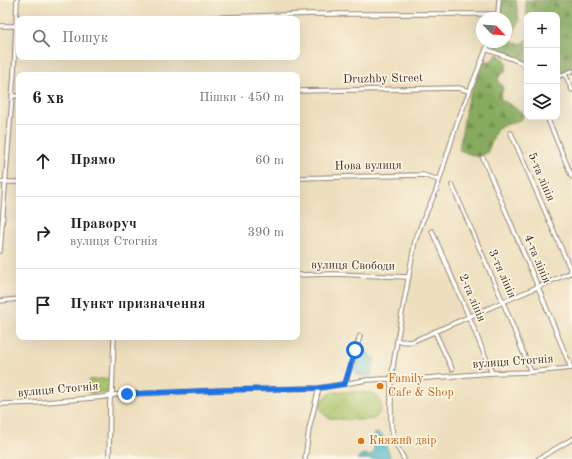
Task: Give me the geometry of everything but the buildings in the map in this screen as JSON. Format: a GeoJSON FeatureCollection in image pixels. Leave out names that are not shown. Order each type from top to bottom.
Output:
{"type":"FeatureCollection","features":[{"type":"Feature","properties":{"kind":"street"},"geometry":{"type":"LineString","coordinates":[[17,0],[18,16]]}},
{"type":"Feature","properties":{"kind":"street"},"geometry":{"type":"LineString","coordinates":[[498,12],[499,0]]}},
{"type":"Feature","properties":{"kind":"street"},"geometry":{"type":"LineString","coordinates":[[251,16],[305,14],[476,16]]}},
{"type":"Feature","properties":{"kind":"street"},"geometry":{"type":"LineString","coordinates":[[0,26],[16,26]]}},
{"type":"Feature","properties":{"kind":"street"},"geometry":{"type":"LineString","coordinates":[[404,459],[394,441],[391,423],[392,379],[397,341],[415,241],[436,191],[456,123],[486,49],[520,62],[524,65]]}},
{"type":"Feature","properties":{"kind":"street"},"geometry":{"type":"LineString","coordinates":[[0,251],[16,50]]}},
{"type":"Feature","properties":{"kind":"street"},"geometry":{"type":"LineString","coordinates":[[560,76],[572,71]]}},
{"type":"Feature","properties":{"kind":"street"},"geometry":{"type":"LineString","coordinates":[[566,74],[572,90]]}},
{"type":"Feature","properties":{"kind":"street","name":"Druzhby Street"},"geometry":{"type":"LineString","coordinates":[[300,90],[459,88],[469,91]]}},
{"type":"Feature","properties":{"kind":"street"},"geometry":{"type":"LineString","coordinates":[[548,120],[572,178]]}},
{"type":"Feature","properties":{"kind":"street","name":"5-та лінія"},"geometry":{"type":"LineString","coordinates":[[511,133],[572,273]]}},
{"type":"Feature","properties":{"kind":"street","name":"4-та лінія"},"geometry":{"type":"LineString","coordinates":[[482,158],[538,287],[571,368]]}},
{"type":"Feature","properties":{"kind":"street","name":"Нова вулиця"},"geometry":{"type":"LineString","coordinates":[[300,178],[423,175],[439,180]]}},
{"type":"Feature","properties":{"kind":"street"},"geometry":{"type":"LineString","coordinates":[[0,182],[16,182]]}},
{"type":"Feature","properties":{"kind":"street","name":"3-тя лінія"},"geometry":{"type":"LineString","coordinates":[[452,186],[504,302],[532,372]]}},
{"type":"Feature","properties":{"kind":"street","name":"2-га лінія"},"geometry":{"type":"LineString","coordinates":[[432,231],[492,373]]}},
{"type":"Feature","properties":{"kind":"street"},"geometry":{"type":"LineString","coordinates":[[397,341],[411,342],[572,273]]}},
{"type":"Feature","properties":{"kind":"street","name":"вулиця Свободи"},"geometry":{"type":"LineString","coordinates":[[300,275],[334,274],[409,277]]}},
{"type":"Feature","properties":{"kind":"street"},"geometry":{"type":"LineString","coordinates":[[0,301],[16,300]]}},
{"type":"Feature","properties":{"kind":"street"},"geometry":{"type":"LineString","coordinates":[[435,332],[452,369]]}},
{"type":"Feature","properties":{"kind":"street"},"geometry":{"type":"LineString","coordinates":[[345,384],[360,336]]}},
{"type":"Feature","properties":{"kind":"street"},"geometry":{"type":"LineString","coordinates":[[108,459],[114,340]]}},
{"type":"Feature","properties":{"kind":"street","name":"вулиця Стогнія"},"geometry":{"type":"LineString","coordinates":[[0,404],[42,402],[112,395],[221,390],[319,388],[367,380],[414,379],[492,373],[532,372],[571,368]]}},
{"type":"Feature","properties":{"kind":"street"},"geometry":{"type":"LineString","coordinates":[[305,459],[309,429],[319,388]]}},
{"type":"Feature","properties":{"kind":"street"},"geometry":{"type":"LineString","coordinates":[[538,459],[572,439]]}},
{"type":"Feature","properties":{"kind":"green space"},"geometry":{"type":"Polygon","coordinates":[[[502,0],[516,0],[519,20],[512,37],[512,12],[501,12],[502,0]]]}},
{"type":"Feature","properties":{"kind":"green space"},"geometry":{"type":"Polygon","coordinates":[[[525,0],[572,0],[572,69],[560,74],[560,12],[526,12],[525,0]]]}},
{"type":"Feature","properties":{"kind":"green space"},"geometry":{"type":"Polygon","coordinates":[[[512,40],[522,44],[524,42],[524,63],[522,61],[495,49],[512,48],[512,40]]]}},
{"type":"Feature","properties":{"kind":"green space"},"geometry":{"type":"Polygon","coordinates":[[[498,54],[504,59],[506,65],[506,71],[499,76],[498,81],[503,88],[500,98],[523,113],[522,119],[497,128],[487,153],[478,157],[459,150],[467,102],[484,61],[491,61],[498,54]]]}},
{"type":"Feature","properties":{"kind":"green space"},"geometry":{"type":"Polygon","coordinates":[[[111,378],[110,390],[108,392],[90,393],[89,380],[111,378]]]}},
{"type":"Feature","properties":{"kind":"green space"},"geometry":{"type":"Polygon","coordinates":[[[334,392],[361,392],[374,394],[380,401],[380,411],[376,417],[369,420],[329,418],[322,412],[321,404],[325,397],[334,392]]]}},
{"type":"Feature","properties":{"kind":"water"},"geometry":{"type":"Polygon","coordinates":[[[367,351],[370,357],[375,359],[372,374],[367,376],[358,375],[355,367],[362,352],[367,351]]]}},
{"type":"Feature","properties":{"kind":"water"},"geometry":{"type":"Polygon","coordinates":[[[375,433],[382,435],[390,459],[357,459],[361,455],[365,454],[369,456],[373,453],[373,438],[375,433]]]}},
{"type":"Feature","properties":{"kind":"place","name":"Family Cafe & Shop"},"geometry":{"type":"Point","coordinates":[380,386]}},
{"type":"Feature","properties":{"kind":"place","name":"Княжий двір"},"geometry":{"type":"Point","coordinates":[361,441]}},
{"type":"Feature","properties":{"kind":"route"},"geometry":{"type":"LineString","coordinates":[[127,394],[319,388],[345,384],[355,350]]}}]}
